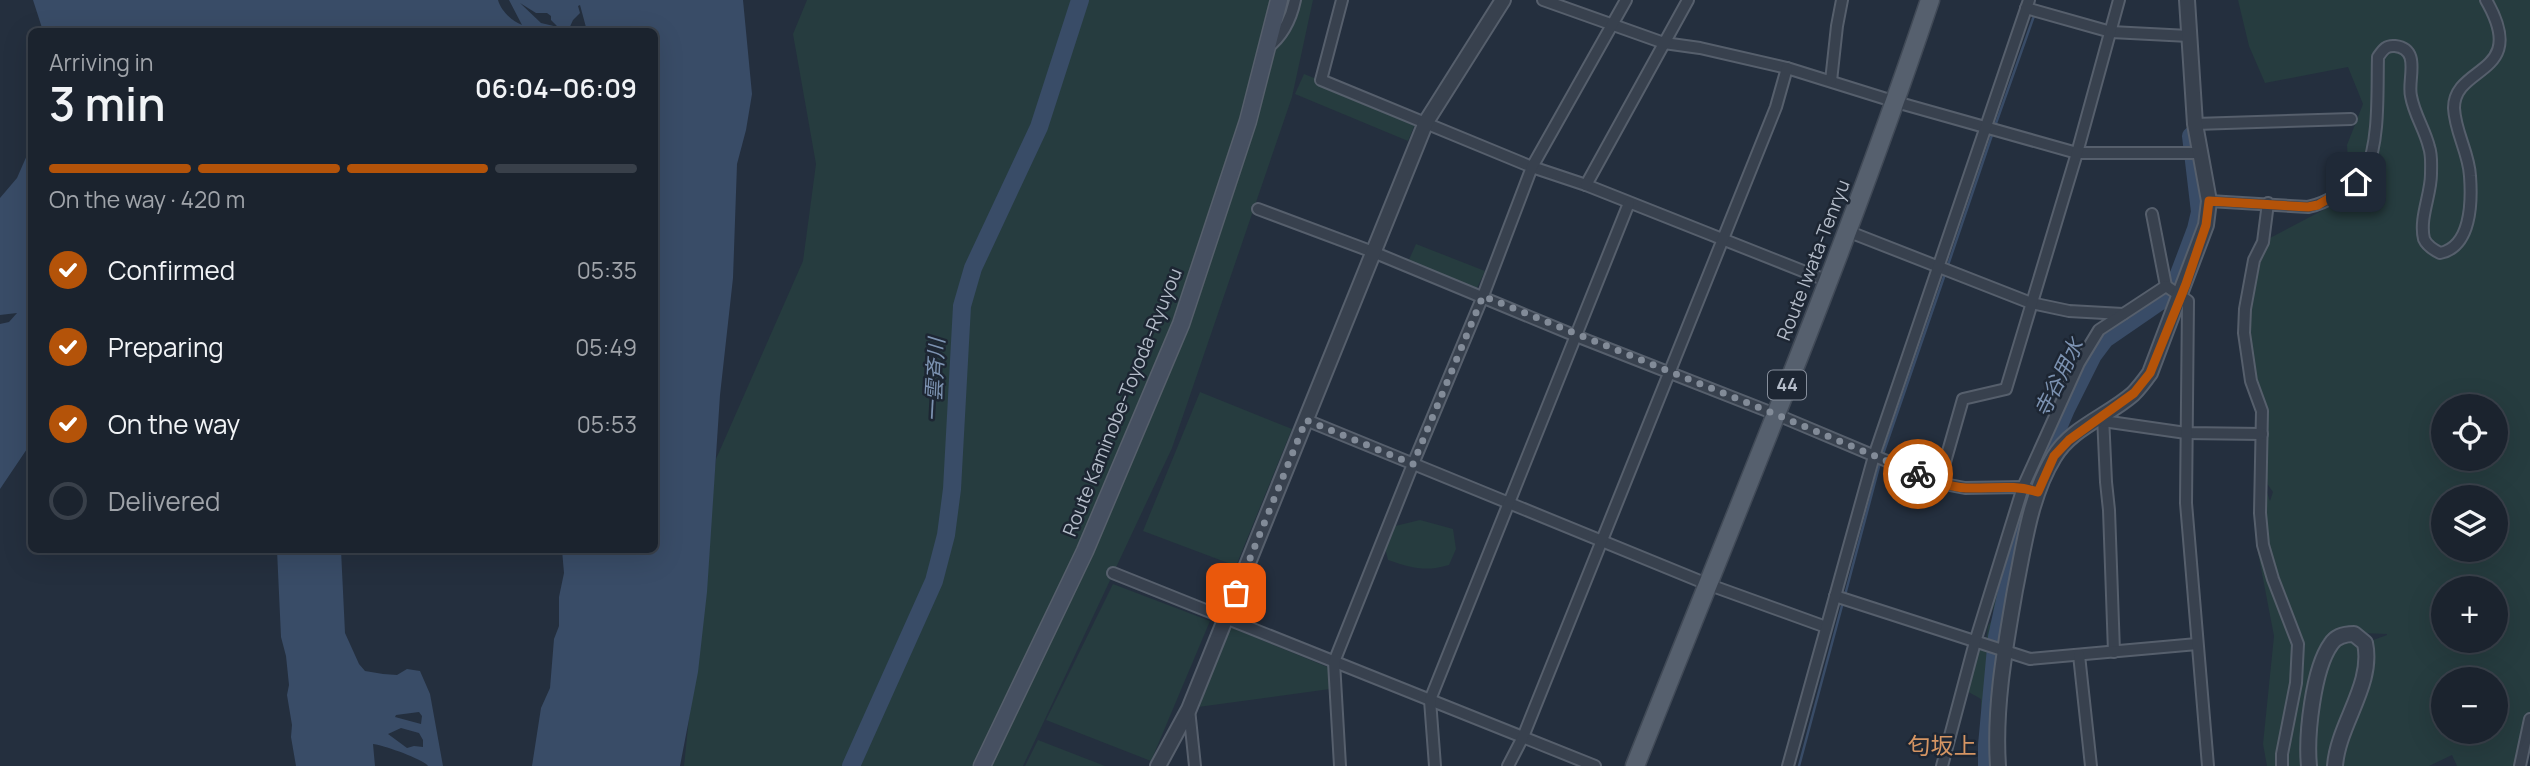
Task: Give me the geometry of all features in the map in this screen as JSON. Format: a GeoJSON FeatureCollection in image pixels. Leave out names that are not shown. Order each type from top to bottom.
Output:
{"type":"FeatureCollection","features":[{"type":"Feature","properties":{"kind":"main road","name":"Route Kaminobe-Toyoda-Ryuyou"},"geometry":{"type":"LineString","coordinates":[[982,766],[1085,551],[1181,324],[1248,121],[1279,0]]}},
{"type":"Feature","properties":{"kind":"main road","name":"Route Iwata-Tenryu"},"geometry":{"type":"LineString","coordinates":[[1635,766],[1828,281],[1930,0]]}},
{"type":"Feature","properties":{"kind":"street"},"geometry":{"type":"LineString","coordinates":[[1267,48],[1276,41],[1286,26],[1295,0]]}},
{"type":"Feature","properties":{"kind":"street"},"geometry":{"type":"LineString","coordinates":[[1342,0],[1321,80],[1532,167],[1586,185],[1828,281]]}},
{"type":"Feature","properties":{"kind":"street"},"geometry":{"type":"LineString","coordinates":[[1158,766],[1189,709],[1426,122],[1503,0]]}},
{"type":"Feature","properties":{"kind":"street"},"geometry":{"type":"LineString","coordinates":[[1543,0],[1664,43],[1700,48],[1787,68],[1895,102],[2077,153],[2201,153]]}},
{"type":"Feature","properties":{"kind":"street"},"geometry":{"type":"LineString","coordinates":[[1340,766],[1334,662],[1483,296],[1532,167],[1626,0]]}},
{"type":"Feature","properties":{"kind":"street"},"geometry":{"type":"LineString","coordinates":[[1586,185],[1688,0]]}},
{"type":"Feature","properties":{"kind":"street"},"geometry":{"type":"LineString","coordinates":[[1831,81],[1842,0]]}},
{"type":"Feature","properties":{"kind":"street"},"geometry":{"type":"LineString","coordinates":[[1939,483],[1963,399],[2006,389],[2077,153],[2119,0]]}},
{"type":"Feature","properties":{"kind":"street"},"geometry":{"type":"LineString","coordinates":[[1998,766],[1997,727],[2004,652],[2020,566],[2038,492],[2054,456],[2069,440],[2103,419],[2134,393],[2150,373],[2206,225],[2209,201],[2195,124],[2187,0]]}},
{"type":"Feature","properties":{"kind":"street"},"geometry":{"type":"LineString","coordinates":[[2209,201],[2308,207],[2318,205],[2339,193],[2365,173],[2374,141],[2378,57],[2391,45],[2402,47],[2411,56],[2413,67],[2410,93],[2430,148],[2431,176],[2423,218],[2424,240],[2429,247],[2440,253],[2452,251],[2463,238],[2467,223],[2470,175],[2455,119],[2454,105],[2464,88],[2497,62],[2505,43],[2504,29],[2487,0]]}},
{"type":"Feature","properties":{"kind":"street"},"geometry":{"type":"LineString","coordinates":[[1788,766],[1874,456],[2027,4],[2111,32],[2189,36]]}},
{"type":"Feature","properties":{"kind":"street"},"geometry":{"type":"LineString","coordinates":[[1508,766],[1523,737],[1776,107],[1787,68]]}},
{"type":"Feature","properties":{"kind":"street"},"geometry":{"type":"LineString","coordinates":[[2195,124],[2351,119]]}},
{"type":"Feature","properties":{"kind":"street"},"geometry":{"type":"LineString","coordinates":[[1435,766],[1430,700],[1629,203]]}},
{"type":"Feature","properties":{"kind":"street"},"geometry":{"type":"LineString","coordinates":[[2268,203],[2263,242],[2254,260],[2245,309],[2244,333],[2251,380],[2262,411],[2260,513],[2263,544],[2273,579],[2298,644],[2296,683],[2282,766]]}},
{"type":"Feature","properties":{"kind":"street"},"geometry":{"type":"LineString","coordinates":[[1258,208],[1669,371],[1939,483],[1965,488],[2023,487],[2038,492]]}},
{"type":"Feature","properties":{"kind":"street"},"geometry":{"type":"LineString","coordinates":[[2152,214],[2166,286],[2188,301],[2186,503],[2208,766]]}},
{"type":"Feature","properties":{"kind":"street"},"geometry":{"type":"LineString","coordinates":[[1847,231],[2031,303],[2069,311],[2124,314]]}},
{"type":"Feature","properties":{"kind":"street"},"geometry":{"type":"LineString","coordinates":[[1942,766],[1975,642],[2023,487],[2090,343],[2099,330],[2166,286]]}},
{"type":"Feature","properties":{"kind":"street"},"geometry":{"type":"LineString","coordinates":[[2103,419],[2186,433],[2262,434]]}},
{"type":"Feature","properties":{"kind":"street"},"geometry":{"type":"LineString","coordinates":[[2103,419],[2114,652]]}},
{"type":"Feature","properties":{"kind":"street"},"geometry":{"type":"LineString","coordinates":[[1306,420],[1707,584],[1826,627]]}},
{"type":"Feature","properties":{"kind":"street"},"geometry":{"type":"LineString","coordinates":[[1113,573],[1595,766]]}},
{"type":"Feature","properties":{"kind":"street"},"geometry":{"type":"LineString","coordinates":[[1835,596],[2030,659],[2197,644]]}},
{"type":"Feature","properties":{"kind":"street"},"geometry":{"type":"LineString","coordinates":[[2309,766],[2307,744],[2321,667],[2331,644],[2338,637],[2354,634],[2365,643],[2368,663],[2339,746],[2335,766]]}},
{"type":"Feature","properties":{"kind":"street"},"geometry":{"type":"LineString","coordinates":[[2079,655],[2091,766]]}},
{"type":"Feature","properties":{"kind":"street"},"geometry":{"type":"LineString","coordinates":[[1189,709],[1195,766]]}},
{"type":"Feature","properties":{"kind":"street"},"geometry":{"type":"LineString","coordinates":[[2520,766],[2530,719]]}},
{"type":"Feature","properties":{"kind":"green space"},"geometry":{"type":"Polygon","coordinates":[[[807,0],[1313,0],[1292,97],[1172,448],[1023,766],[684,766],[716,459],[803,261],[816,164],[793,34],[807,0]]]}},
{"type":"Feature","properties":{"kind":"green space"},"geometry":{"type":"Polygon","coordinates":[[[2238,0],[2530,0],[2530,717],[2517,766],[2457,766],[2452,755],[2429,766],[2267,766],[2263,744],[2274,636],[2256,542],[2261,476],[2270,501],[2273,492],[2268,485],[2245,346],[2249,288],[2270,238],[2350,196],[2347,145],[2363,104],[2348,67],[2265,83],[2249,46],[2238,0]],[[2334,632],[2338,637],[2365,643],[2387,634],[2334,632]]]}},
{"type":"Feature","properties":{"kind":"green space"},"geometry":{"type":"Polygon","coordinates":[[[1304,74],[1417,119],[1408,141],[1295,94],[1304,74]]]}},
{"type":"Feature","properties":{"kind":"green space"},"geometry":{"type":"Polygon","coordinates":[[[1416,244],[1485,271],[1476,290],[1408,262],[1416,244]]]}},
{"type":"Feature","properties":{"kind":"green space"},"geometry":{"type":"Polygon","coordinates":[[[1200,392],[1292,429],[1236,566],[1143,531],[1200,392]]]}},
{"type":"Feature","properties":{"kind":"green space"},"geometry":{"type":"Polygon","coordinates":[[[1420,520],[1453,529],[1456,549],[1449,565],[1418,568],[1388,560],[1385,548],[1395,526],[1420,520]]]}},
{"type":"Feature","properties":{"kind":"green space"},"geometry":{"type":"Polygon","coordinates":[[[2017,540],[2001,645],[1994,766],[1981,766],[1981,699],[1965,690],[1977,643],[1986,642],[1988,626],[1994,617],[1994,601],[2006,576],[2010,542],[2017,540]]]}},
{"type":"Feature","properties":{"kind":"green space"},"geometry":{"type":"Polygon","coordinates":[[[1113,584],[1210,621],[1151,761],[1046,720],[1113,584]]]}},
{"type":"Feature","properties":{"kind":"green space"},"geometry":{"type":"Polygon","coordinates":[[[1230,627],[1330,668],[1330,689],[1198,707],[1230,627]]]}},
{"type":"Feature","properties":{"kind":"green space"},"geometry":{"type":"Polygon","coordinates":[[[1038,740],[1105,766],[1025,766],[1038,740]]]}},
{"type":"Feature","properties":{"kind":"water"},"geometry":{"type":"Polygon","coordinates":[[[33,0],[498,0],[507,15],[522,25],[509,0],[743,0],[752,94],[737,164],[733,278],[720,395],[707,592],[698,672],[680,766],[532,766],[541,708],[550,688],[554,639],[559,626],[559,597],[564,573],[562,553],[658,553],[658,28],[586,28],[580,5],[580,13],[569,28],[42,28],[33,0]],[[520,3],[541,23],[558,27],[547,13],[536,13],[520,3]]]}},
{"type":"Feature","properties":{"kind":"water"},"geometry":{"type":"Polygon","coordinates":[[[28,153],[28,447],[0,489],[0,324],[9,322],[17,313],[0,315],[0,198],[17,178],[28,153]]]}},
{"type":"Feature","properties":{"kind":"water"},"geometry":{"type":"Polygon","coordinates":[[[277,553],[341,553],[345,633],[359,664],[365,671],[383,674],[397,675],[407,669],[420,671],[430,694],[443,766],[428,766],[402,753],[373,744],[375,766],[296,766],[287,695],[289,685],[281,637],[277,553]],[[419,712],[395,717],[421,724],[422,716],[419,712]],[[401,728],[388,734],[407,748],[423,747],[419,733],[401,728]]]}},
{"type":"Feature","properties":{"kind":"waterway","name":"一雲斉川"},"geometry":{"type":"LineString","coordinates":[[851,766],[934,581],[946,535],[952,489],[962,306],[973,268],[1039,127],[1080,0]]}},
{"type":"Feature","properties":{"kind":"waterway"},"geometry":{"type":"LineString","coordinates":[[1995,126],[2035,13]]}},
{"type":"Feature","properties":{"kind":"waterway"},"geometry":{"type":"LineString","coordinates":[[1947,268],[1993,132]]}},
{"type":"Feature","properties":{"kind":"waterway","name":"寺谷用水"},"geometry":{"type":"LineString","coordinates":[[1987,766],[1997,637],[2026,503],[2066,409],[2093,355],[2105,339],[2169,295],[2179,274],[2200,212],[2191,136]]}},
{"type":"Feature","properties":{"kind":"waterway"},"geometry":{"type":"LineString","coordinates":[[1882,457],[1945,274]]}},
{"type":"Feature","properties":{"kind":"waterway"},"geometry":{"type":"LineString","coordinates":[[1845,595],[1880,463]]}},
{"type":"Feature","properties":{"kind":"waterway"},"geometry":{"type":"LineString","coordinates":[[1799,766],[1843,602]]}},
{"type":"Feature","properties":{"kind":"way so far"},"geometry":{"type":"LineString","coordinates":[[1236,593],[1306,420],[1413,464],[1483,296],[1918,474]]}},
{"type":"Feature","properties":{"kind":"district","name":"匂坂上"},"geometry":{"type":"Point","coordinates":[1942,746]}},
{"type":"Feature","properties":{"kind":"route"},"geometry":{"type":"LineString","coordinates":[[1918,474],[1939,483],[1965,488],[2023,487],[2038,492],[2054,456],[2069,440],[2134,393],[2150,373],[2186,284],[2206,225],[2209,201],[2308,207],[2318,205],[2356,182]]}}]}
